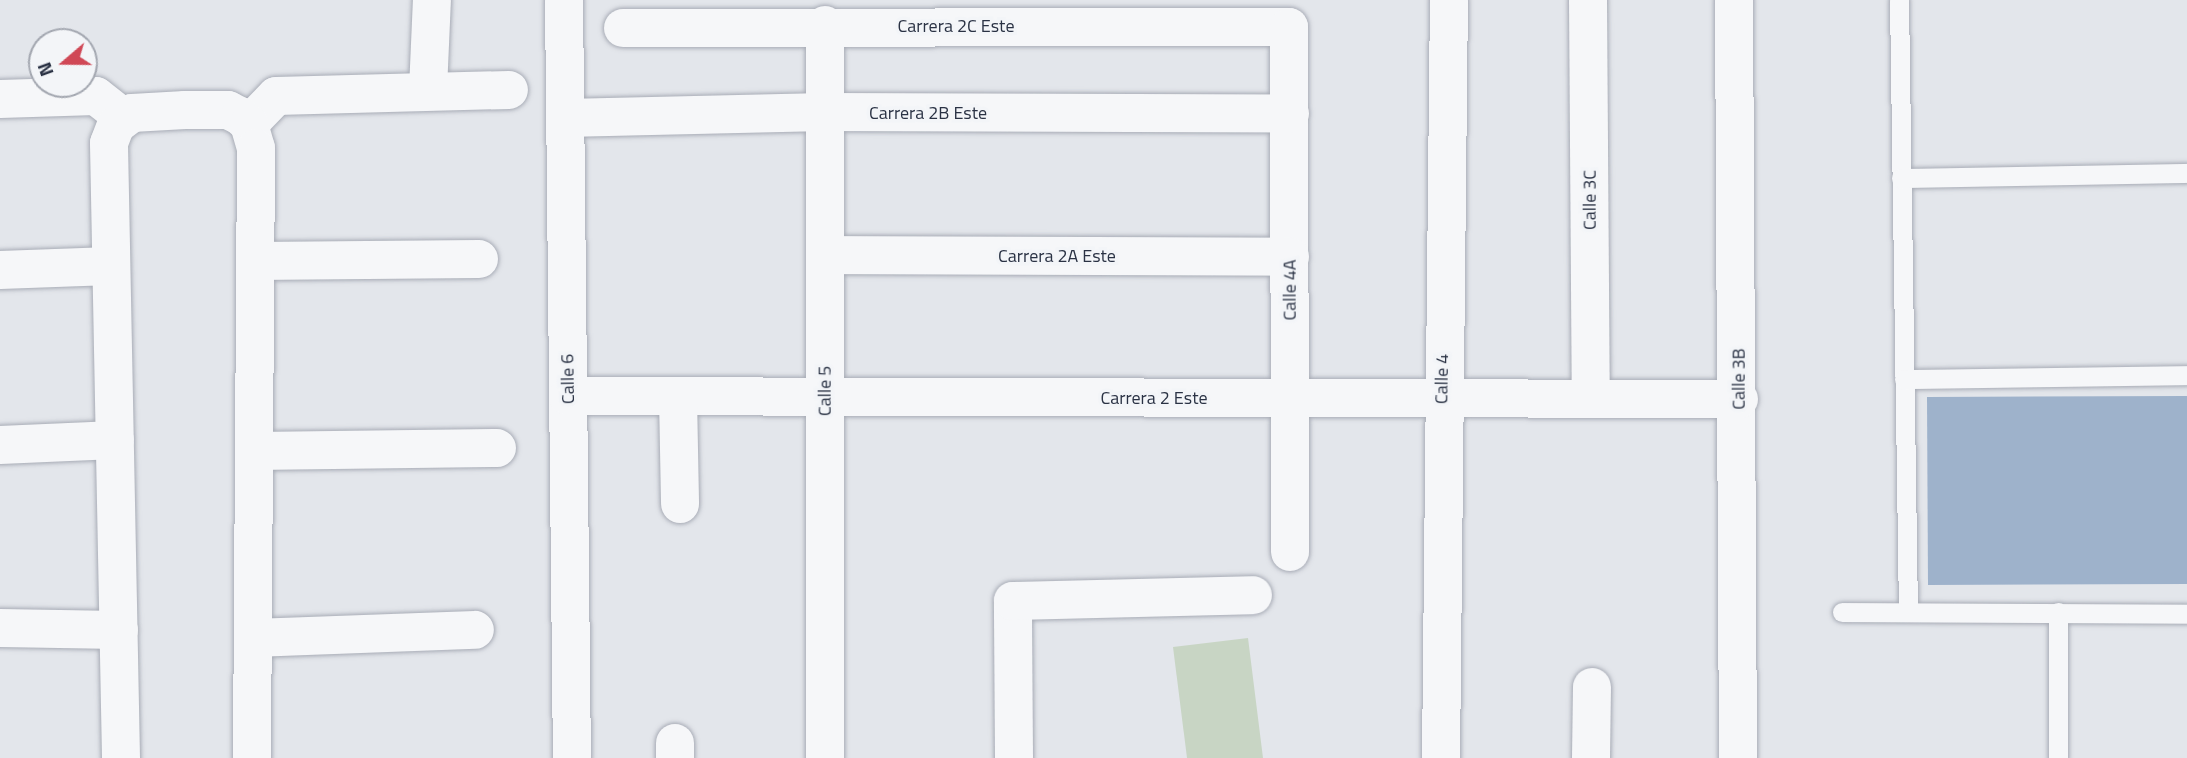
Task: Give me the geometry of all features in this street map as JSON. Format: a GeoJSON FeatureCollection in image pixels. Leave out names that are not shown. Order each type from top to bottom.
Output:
{"type":"FeatureCollection","features":[{"type":"Feature","properties":{"kind":"street"},"geometry":{"type":"LineString","coordinates":[[428,90],[432,0]]}},
{"type":"Feature","properties":{"kind":"street","name":"Calle 6"},"geometry":{"type":"LineString","coordinates":[[564,0],[572,758]]}},
{"type":"Feature","properties":{"kind":"street","name":"Calle 4"},"geometry":{"type":"LineString","coordinates":[[1441,758],[1442,398],[1449,0]]}},
{"type":"Feature","properties":{"kind":"street","name":"Calle 3C"},"geometry":{"type":"LineString","coordinates":[[1588,0],[1591,399]]}},
{"type":"Feature","properties":{"kind":"street","name":"Calle 3B"},"geometry":{"type":"LineString","coordinates":[[1734,0],[1739,399],[1738,758]]}},
{"type":"Feature","properties":{"kind":"street","name":"Carrera 2C Este"},"geometry":{"type":"LineString","coordinates":[[623,28],[825,25],[1289,27]]}},
{"type":"Feature","properties":{"kind":"street","name":"Calle 5"},"geometry":{"type":"LineString","coordinates":[[825,25],[825,758]]}},
{"type":"Feature","properties":{"kind":"street","name":"Calle 4A"},"geometry":{"type":"LineString","coordinates":[[1289,27],[1290,552]]}},
{"type":"Feature","properties":{"kind":"street"},"geometry":{"type":"LineString","coordinates":[[249,124],[276,96],[509,90]]}},
{"type":"Feature","properties":{"kind":"street"},"geometry":{"type":"LineString","coordinates":[[0,99],[96,96],[123,117]]}},
{"type":"Feature","properties":{"kind":"street"},"geometry":{"type":"LineString","coordinates":[[121,758],[109,143],[123,117],[141,110],[228,110],[249,124],[256,148],[252,758]]}},
{"type":"Feature","properties":{"kind":"street","name":"Carrera 2B Este"},"geometry":{"type":"LineString","coordinates":[[565,118],[825,112],[1290,114]]}},
{"type":"Feature","properties":{"kind":"street","name":"Carrera 2A Este"},"geometry":{"type":"LineString","coordinates":[[825,255],[1290,257]]}},
{"type":"Feature","properties":{"kind":"street"},"geometry":{"type":"LineString","coordinates":[[255,261],[479,259]]}},
{"type":"Feature","properties":{"kind":"street"},"geometry":{"type":"LineString","coordinates":[[0,270],[111,266]]}},
{"type":"Feature","properties":{"kind":"street","name":"Carrera 2 Este"},"geometry":{"type":"LineString","coordinates":[[568,396],[1739,399]]}},
{"type":"Feature","properties":{"kind":"street"},"geometry":{"type":"LineString","coordinates":[[678,397],[680,504]]}},
{"type":"Feature","properties":{"kind":"street"},"geometry":{"type":"LineString","coordinates":[[0,446],[115,440]]}},
{"type":"Feature","properties":{"kind":"street"},"geometry":{"type":"LineString","coordinates":[[254,451],[497,448]]}},
{"type":"Feature","properties":{"kind":"street"},"geometry":{"type":"LineString","coordinates":[[1014,758],[1013,601],[1253,596]]}},
{"type":"Feature","properties":{"kind":"street"},"geometry":{"type":"LineString","coordinates":[[0,628],[119,630]]}},
{"type":"Feature","properties":{"kind":"street"},"geometry":{"type":"LineString","coordinates":[[253,638],[475,630]]}},
{"type":"Feature","properties":{"kind":"street"},"geometry":{"type":"LineString","coordinates":[[1591,758],[1592,687]]}},
{"type":"Feature","properties":{"kind":"lane"},"geometry":{"type":"LineString","coordinates":[[1899,0],[1908,612]]}},
{"type":"Feature","properties":{"kind":"lane"},"geometry":{"type":"LineString","coordinates":[[1901,178],[2187,173]]}},
{"type":"Feature","properties":{"kind":"lane"},"geometry":{"type":"LineString","coordinates":[[1904,379],[2187,375]]}},
{"type":"Feature","properties":{"kind":"lane"},"geometry":{"type":"LineString","coordinates":[[1842,612],[2187,614]]}},
{"type":"Feature","properties":{"kind":"lane"},"geometry":{"type":"LineString","coordinates":[[2057,612],[2058,758]]}},
{"type":"Feature","properties":{"kind":"green space"},"geometry":{"type":"Polygon","coordinates":[[[1248,638],[1263,758],[1187,758],[1173,647],[1248,638]]]}},
{"type":"Feature","properties":{"kind":"water"},"geometry":{"type":"Polygon","coordinates":[[[2187,396],[2187,584],[1928,585],[1927,397],[2187,396]]]}}]}
